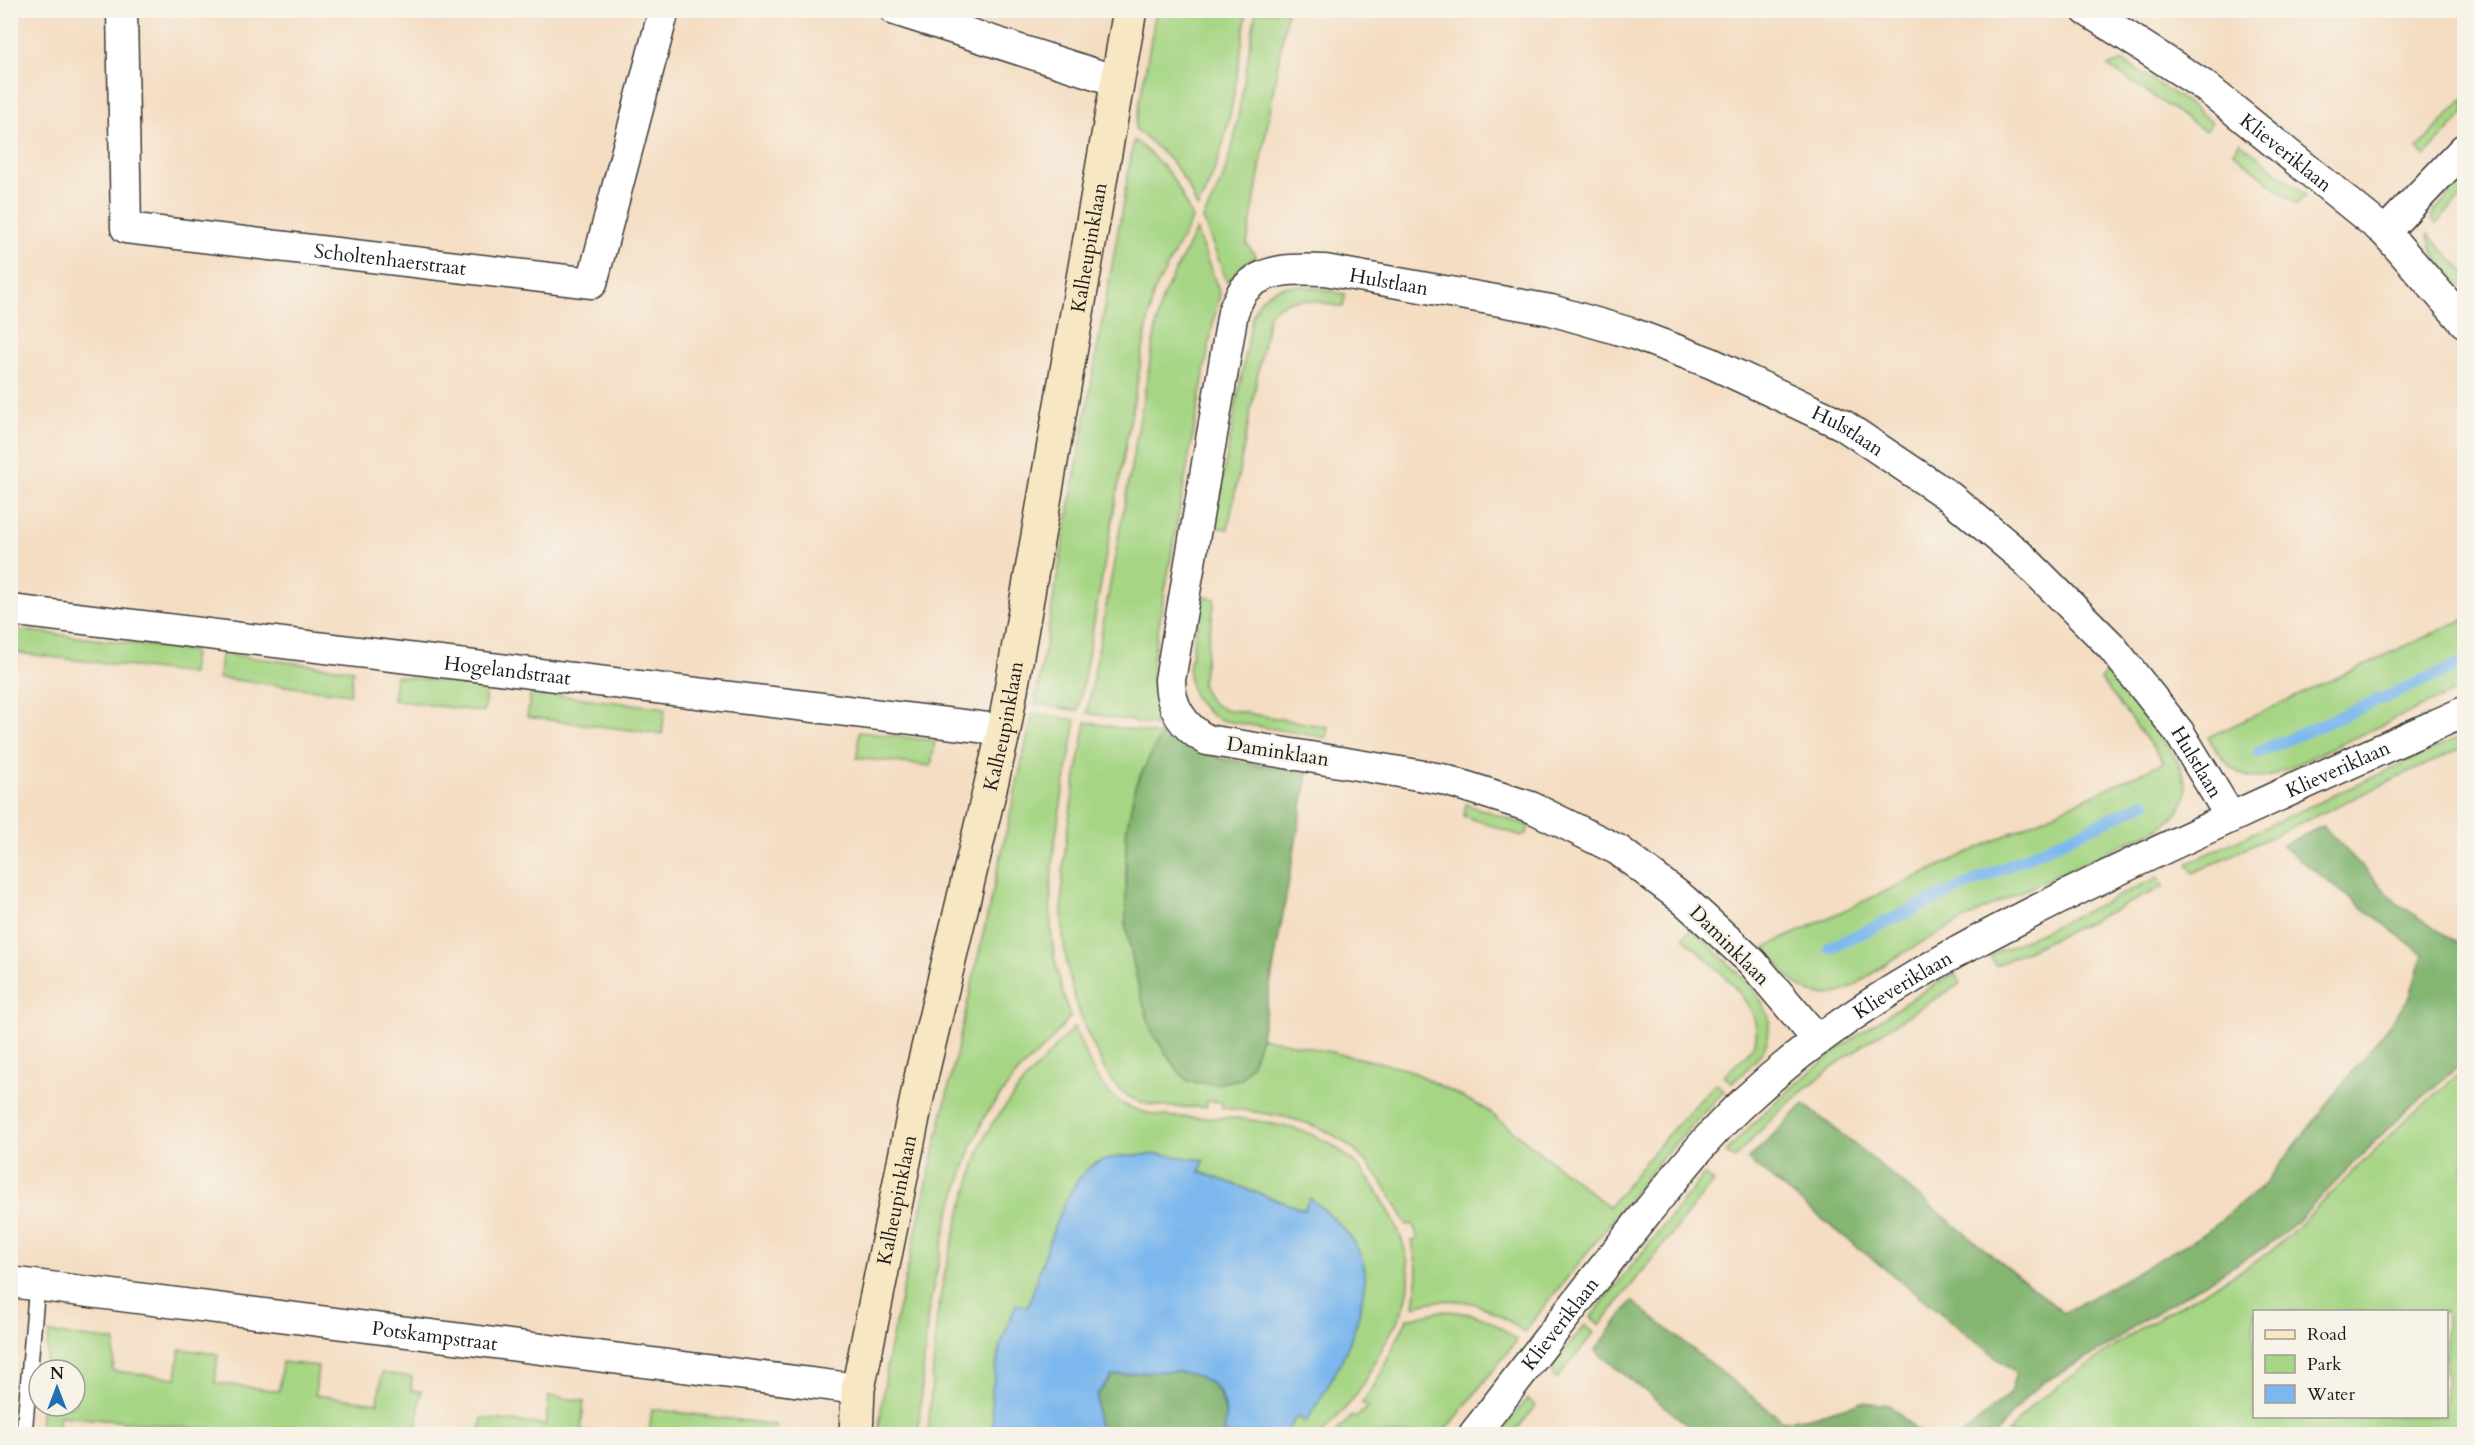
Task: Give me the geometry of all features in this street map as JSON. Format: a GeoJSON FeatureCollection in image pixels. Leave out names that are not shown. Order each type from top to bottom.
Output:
{"type":"FeatureCollection","features":[{"type":"Feature","properties":{"kind":"street","name":"Scholtenhaerstraat"},"geometry":{"type":"LineString","coordinates":[[122,10],[126,228],[592,283],[664,10]]}},
{"type":"Feature","properties":{"kind":"street"},"geometry":{"type":"LineString","coordinates":[[895,10],[1117,81]]}},
{"type":"Feature","properties":{"kind":"street","name":"Kalheupinklaan"},"geometry":{"type":"LineString","coordinates":[[856,1434],[858,1389],[922,1073],[1004,730],[1130,10]]}},
{"type":"Feature","properties":{"kind":"street","name":"Klieveriklaan"},"geometry":{"type":"LineString","coordinates":[[2086,10],[2203,85],[2385,232],[2464,322]]}},
{"type":"Feature","properties":{"kind":"street"},"geometry":{"type":"LineString","coordinates":[[2385,232],[2464,149]]}},
{"type":"Feature","properties":{"kind":"street","name":"Daminklaan"},"geometry":{"type":"LineString","coordinates":[[1325,270],[1289,269],[1266,274],[1244,290],[1233,312],[1170,680],[1170,694],[1175,710],[1193,732],[1207,740],[1442,779],[1531,807],[1618,850],[1684,900],[1752,962],[1816,1040]]}},
{"type":"Feature","properties":{"kind":"street","name":"Hulstlaan"},"geometry":{"type":"LineString","coordinates":[[1325,270],[1551,310],[1623,331],[1711,363],[1843,425],[1950,497],[2024,560],[2111,646],[2180,732],[2230,816]]}},
{"type":"Feature","properties":{"kind":"street","name":"Hogelandstraat"},"geometry":{"type":"LineString","coordinates":[[10,610],[1004,730]]}},
{"type":"Feature","properties":{"kind":"street","name":"Klieveriklaan"},"geometry":{"type":"LineString","coordinates":[[1474,1434],[1683,1168],[1745,1100],[1816,1040],[1898,985],[1989,935],[2230,816],[2464,712]]}},
{"type":"Feature","properties":{"kind":"street","name":"Potskampstraat"},"geometry":{"type":"LineString","coordinates":[[24,1283],[858,1389]]}},
{"type":"Feature","properties":{"kind":"lane"},"geometry":{"type":"LineString","coordinates":[[24,1283],[24,1434]]}},
{"type":"Feature","properties":{"kind":"green space"},"geometry":{"type":"Polygon","coordinates":[[[1156,11],[1247,11],[1225,137],[1218,161],[1197,208],[1192,194],[1173,163],[1135,129],[1156,11]]]}},
{"type":"Feature","properties":{"kind":"green space"},"geometry":{"type":"Polygon","coordinates":[[[1256,11],[1287,11],[1247,244],[1256,257],[1243,265],[1227,282],[1203,219],[1223,178],[1234,140],[1256,11]]]}},
{"type":"Feature","properties":{"kind":"green space"},"geometry":{"type":"Polygon","coordinates":[[[2123,61],[2212,122],[2205,131],[2108,66],[2123,61]]]}},
{"type":"Feature","properties":{"kind":"green space"},"geometry":{"type":"Polygon","coordinates":[[[2464,98],[2464,114],[2425,156],[2418,148],[2464,98]]]}},
{"type":"Feature","properties":{"kind":"green space"},"geometry":{"type":"Polygon","coordinates":[[[1134,140],[1170,174],[1192,219],[1153,294],[1078,711],[1035,704],[1134,140]]]}},
{"type":"Feature","properties":{"kind":"green space"},"geometry":{"type":"Polygon","coordinates":[[[2240,142],[2305,195],[2297,205],[2233,152],[2240,142]]]}},
{"type":"Feature","properties":{"kind":"green space"},"geometry":{"type":"Polygon","coordinates":[[[2464,177],[2464,194],[2436,224],[2431,219],[2434,212],[2464,177]]]}},
{"type":"Feature","properties":{"kind":"green space"},"geometry":{"type":"Polygon","coordinates":[[[1196,230],[1220,294],[1152,663],[1155,697],[1169,728],[1087,713],[1160,306],[1196,230]]]}},
{"type":"Feature","properties":{"kind":"green space"},"geometry":{"type":"Polygon","coordinates":[[[2428,234],[2464,272],[2464,289],[2436,257],[2428,234]]]}},
{"type":"Feature","properties":{"kind":"green space"},"geometry":{"type":"Polygon","coordinates":[[[1305,286],[1345,294],[1343,307],[1303,300],[1285,303],[1269,315],[1228,529],[1214,527],[1252,318],[1264,296],[1280,287],[1305,286]]]}},
{"type":"Feature","properties":{"kind":"green space"},"geometry":{"type":"Polygon","coordinates":[[[1202,596],[1215,599],[1202,682],[1208,698],[1224,709],[1328,727],[1326,738],[1220,720],[1201,705],[1193,693],[1189,669],[1202,596]]]}},
{"type":"Feature","properties":{"kind":"green space"},"geometry":{"type":"Polygon","coordinates":[[[2464,619],[2464,687],[2274,775],[2252,778],[2234,770],[2208,737],[2464,619]]]}},
{"type":"Feature","properties":{"kind":"green space"},"geometry":{"type":"Polygon","coordinates":[[[11,629],[194,651],[192,674],[11,652],[11,629]]]}},
{"type":"Feature","properties":{"kind":"green space"},"geometry":{"type":"Polygon","coordinates":[[[221,654],[353,670],[350,694],[219,678],[221,654]]]}},
{"type":"Feature","properties":{"kind":"green space"},"geometry":{"type":"Polygon","coordinates":[[[2109,671],[2156,730],[2181,768],[2186,792],[2183,804],[2174,816],[2160,828],[1955,924],[1841,992],[1832,995],[1813,993],[1789,978],[1765,947],[2164,762],[2100,679],[2109,671]]]}},
{"type":"Feature","properties":{"kind":"green space"},"geometry":{"type":"Polygon","coordinates":[[[396,676],[486,687],[484,712],[393,700],[396,676]]]}},
{"type":"Feature","properties":{"kind":"green space"},"geometry":{"type":"Polygon","coordinates":[[[531,692],[665,708],[662,734],[527,717],[531,692]]]}},
{"type":"Feature","properties":{"kind":"green space"},"geometry":{"type":"Polygon","coordinates":[[[1033,713],[1076,720],[1054,849],[1050,900],[1053,949],[1070,1017],[1047,1045],[1020,1070],[986,1114],[971,1148],[948,1218],[928,1312],[918,1434],[878,1434],[889,1351],[1033,713]]]}},
{"type":"Feature","properties":{"kind":"green space"},"geometry":{"type":"Polygon","coordinates":[[[1086,722],[1161,735],[1135,786],[1126,834],[1126,928],[1139,989],[1152,1033],[1253,1061],[1261,1037],[1405,1068],[1484,1108],[1609,1207],[1661,1142],[1716,1083],[1724,1091],[1665,1154],[1524,1332],[1497,1314],[1472,1303],[1446,1300],[1414,1306],[1418,1274],[1412,1241],[1418,1239],[1413,1224],[1407,1225],[1390,1194],[1372,1169],[1354,1150],[1334,1136],[1312,1125],[1286,1118],[1222,1108],[1222,1102],[1207,1101],[1206,1107],[1167,1107],[1148,1104],[1123,1093],[1113,1082],[1104,1069],[1077,1007],[1067,967],[1062,927],[1062,886],[1066,846],[1086,722]]]}},
{"type":"Feature","properties":{"kind":"green space"},"geometry":{"type":"Polygon","coordinates":[[[859,732],[935,741],[931,766],[857,758],[859,732]]]}},
{"type":"Feature","properties":{"kind":"green space"},"geometry":{"type":"Polygon","coordinates":[[[1161,735],[1180,738],[1198,751],[1220,758],[1308,773],[1261,1037],[1253,1061],[1241,1079],[1216,1084],[1189,1082],[1178,1071],[1152,1033],[1139,989],[1126,928],[1126,834],[1135,786],[1161,735]]]}},
{"type":"Feature","properties":{"kind":"green space"},"geometry":{"type":"Polygon","coordinates":[[[2464,735],[2464,747],[2193,873],[2188,863],[2464,735]]]}},
{"type":"Feature","properties":{"kind":"green space"},"geometry":{"type":"Polygon","coordinates":[[[1466,804],[1529,826],[1527,833],[1521,836],[1464,816],[1466,804]]]}},
{"type":"Feature","properties":{"kind":"green space"},"geometry":{"type":"Polygon","coordinates":[[[2323,826],[2397,903],[2464,948],[2464,1062],[2405,1111],[2298,1221],[2267,1246],[2137,1324],[2113,1343],[2046,1381],[2026,1396],[1995,1434],[1963,1434],[2010,1393],[2016,1373],[1748,1160],[1804,1104],[2064,1313],[2204,1234],[2265,1184],[2409,999],[2423,954],[2282,846],[2323,826]]]}},
{"type":"Feature","properties":{"kind":"green space"},"geometry":{"type":"Polygon","coordinates":[[[2159,877],[2163,887],[1995,966],[1990,956],[2159,877]]]}},
{"type":"Feature","properties":{"kind":"green space"},"geometry":{"type":"Polygon","coordinates":[[[1692,929],[1754,991],[1768,1016],[1769,1032],[1763,1050],[1732,1083],[1724,1075],[1744,1057],[1753,1045],[1756,1031],[1753,1016],[1734,986],[1683,937],[1692,929]]]}},
{"type":"Feature","properties":{"kind":"green space"},"geometry":{"type":"Polygon","coordinates":[[[1955,973],[1960,984],[1889,1028],[1821,1076],[1779,1112],[1734,1159],[1726,1152],[1778,1100],[1833,1054],[1893,1011],[1955,973]]]}},
{"type":"Feature","properties":{"kind":"green space"},"geometry":{"type":"Polygon","coordinates":[[[1074,1027],[1100,1082],[1115,1099],[1125,1105],[1164,1116],[1240,1119],[1305,1132],[1342,1152],[1362,1171],[1379,1194],[1392,1216],[1406,1253],[1408,1292],[1398,1319],[1361,1387],[1322,1434],[1285,1434],[1297,1416],[1306,1422],[1310,1199],[1305,1210],[1200,1172],[1204,1160],[1150,1156],[1096,1162],[1063,1206],[1028,1308],[991,1394],[994,1434],[928,1434],[937,1316],[945,1272],[982,1143],[992,1124],[1022,1084],[1074,1027]]]}},
{"type":"Feature","properties":{"kind":"green space"},"geometry":{"type":"Polygon","coordinates":[[[2464,1070],[2464,1434],[2007,1434],[2033,1404],[2139,1329],[2244,1269],[2272,1250],[2409,1116],[2464,1070]]]}},
{"type":"Feature","properties":{"kind":"green space"},"geometry":{"type":"Polygon","coordinates":[[[1704,1175],[1713,1182],[1600,1325],[1591,1317],[1704,1175]]]}},
{"type":"Feature","properties":{"kind":"green space"},"geometry":{"type":"Polygon","coordinates":[[[1632,1301],[1783,1421],[1810,1417],[1861,1402],[1889,1405],[1916,1430],[1926,1434],[1699,1434],[1595,1351],[1632,1301]]]}},
{"type":"Feature","properties":{"kind":"green space"},"geometry":{"type":"Polygon","coordinates":[[[1441,1311],[1453,1311],[1482,1318],[1517,1340],[1443,1434],[1335,1434],[1352,1416],[1356,1418],[1367,1407],[1362,1403],[1377,1381],[1407,1319],[1441,1311]]]}},
{"type":"Feature","properties":{"kind":"green space"},"geometry":{"type":"Polygon","coordinates":[[[1585,1325],[1594,1333],[1557,1379],[1554,1377],[1553,1365],[1585,1325]]]}},
{"type":"Feature","properties":{"kind":"green space"},"geometry":{"type":"Polygon","coordinates":[[[49,1333],[115,1341],[113,1371],[176,1378],[180,1349],[218,1354],[215,1383],[279,1391],[282,1362],[318,1366],[315,1395],[378,1403],[382,1373],[412,1377],[411,1390],[421,1391],[416,1434],[265,1434],[83,1418],[87,1418],[87,1358],[46,1358],[49,1333]]]}},
{"type":"Feature","properties":{"kind":"green space"},"geometry":{"type":"Polygon","coordinates":[[[1144,1371],[1186,1372],[1206,1379],[1219,1394],[1223,1403],[1224,1434],[1101,1434],[1097,1416],[1097,1395],[1112,1376],[1144,1371]]]}},
{"type":"Feature","properties":{"kind":"green space"},"geometry":{"type":"Polygon","coordinates":[[[549,1396],[584,1401],[581,1431],[613,1434],[480,1434],[482,1418],[546,1425],[549,1396]]]}},
{"type":"Feature","properties":{"kind":"green space"},"geometry":{"type":"Polygon","coordinates":[[[1527,1399],[1536,1406],[1513,1434],[1498,1434],[1527,1399]]]}},
{"type":"Feature","properties":{"kind":"green space"},"geometry":{"type":"Polygon","coordinates":[[[652,1409],[776,1425],[775,1434],[649,1434],[652,1409]]]}},
{"type":"Feature","properties":{"kind":"green space"},"geometry":{"type":"Polygon","coordinates":[[[41,1418],[60,1418],[57,1434],[39,1433],[41,1418]]]}},
{"type":"Feature","properties":{"kind":"water"},"geometry":{"type":"Polygon","coordinates":[[[1160,1154],[1204,1160],[1200,1172],[1304,1210],[1310,1198],[1351,1238],[1365,1270],[1360,1311],[1349,1344],[1325,1392],[1306,1422],[1297,1416],[1285,1434],[1224,1434],[1225,1410],[1219,1393],[1208,1381],[1192,1374],[1173,1371],[1131,1373],[1112,1376],[1097,1395],[1097,1416],[1101,1434],[994,1434],[991,1394],[1000,1346],[1016,1304],[1028,1307],[1054,1228],[1073,1187],[1084,1172],[1103,1160],[1160,1154]]]}},
{"type":"Feature","properties":{"kind":"waterway"},"geometry":{"type":"LineString","coordinates":[[2259,752],[2464,663]]}},
{"type":"Feature","properties":{"kind":"waterway"},"geometry":{"type":"LineString","coordinates":[[1829,948],[2145,803]]}}]}
